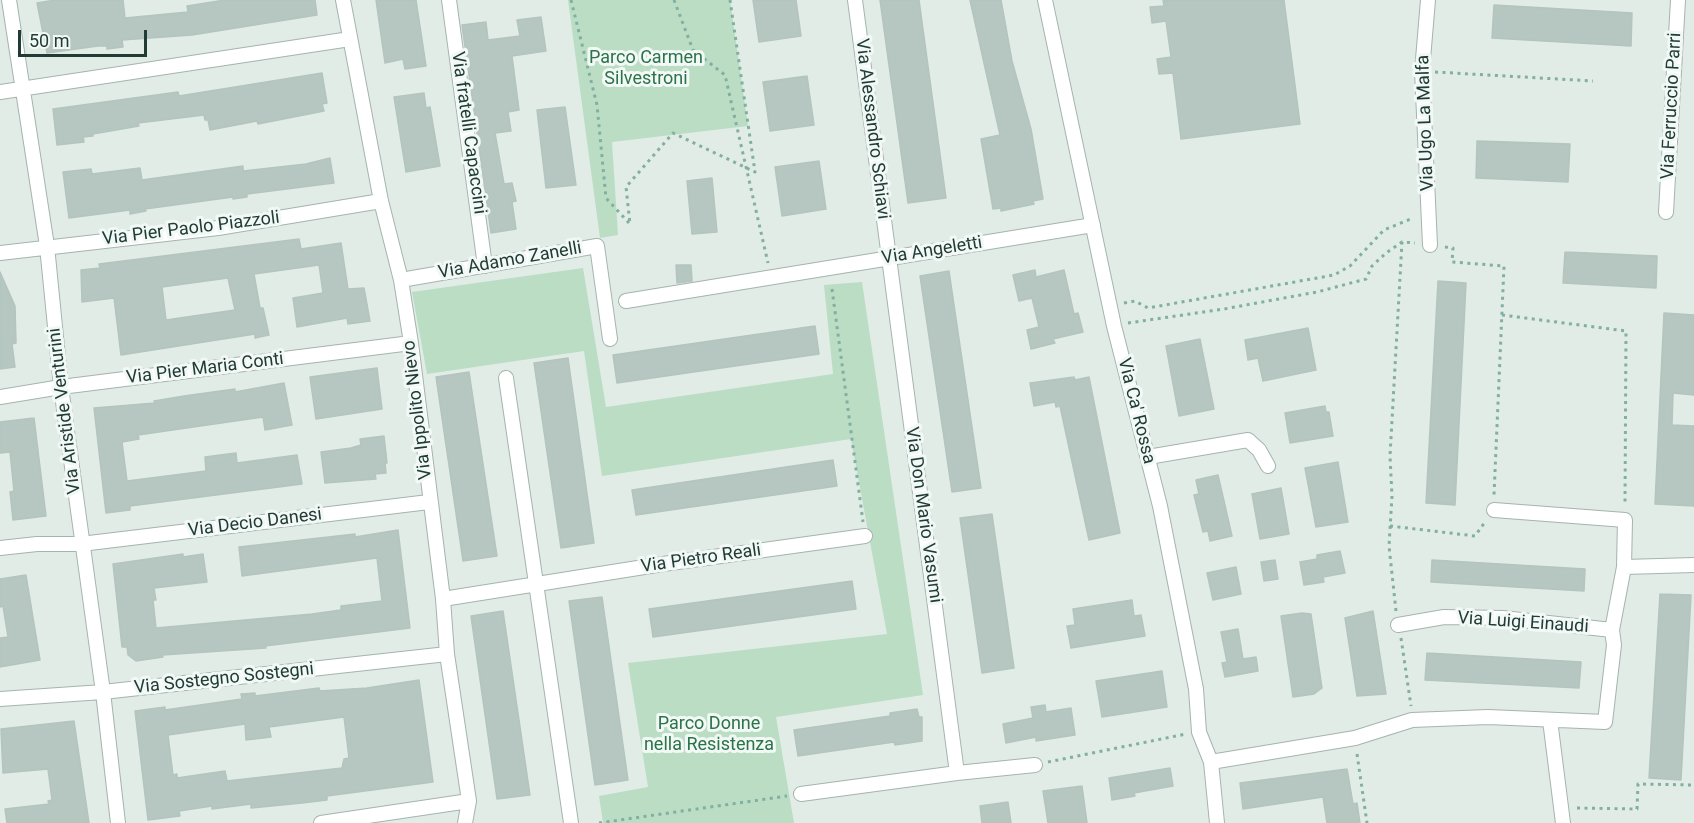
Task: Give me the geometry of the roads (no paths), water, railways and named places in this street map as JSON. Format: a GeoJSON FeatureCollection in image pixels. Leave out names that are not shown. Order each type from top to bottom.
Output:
{"type":"FeatureCollection","features":[{"type":"Feature","properties":{"kind":"street","name":"Via Aristide Venturini"},"geometry":{"type":"LineString","coordinates":[[9,0],[47,246],[61,387],[103,692],[118,823]]}},
{"type":"Feature","properties":{"kind":"street","name":"Via Ippolito Nievo"},"geometry":{"type":"LineString","coordinates":[[343,0],[381,201],[401,280],[411,343],[429,502],[443,599],[447,654],[469,801],[465,823]]}},
{"type":"Feature","properties":{"kind":"street","name":"Via fratelli Capaccini"},"geometry":{"type":"LineString","coordinates":[[449,0],[485,266]]}},
{"type":"Feature","properties":{"kind":"street","name":"Via Alessandro Schiavi"},"geometry":{"type":"LineString","coordinates":[[855,0],[889,258]]}},
{"type":"Feature","properties":{"kind":"street","name":"Via Ca' Rossa"},"geometry":{"type":"LineString","coordinates":[[1045,0],[1114,326],[1160,506],[1196,689],[1199,732],[1211,762],[1217,823]]}},
{"type":"Feature","properties":{"kind":"street","name":"Via Ugo La Malfa"},"geometry":{"type":"LineString","coordinates":[[1428,0],[1422,71],[1430,246]]}},
{"type":"Feature","properties":{"kind":"street","name":"Via Ferruccio Parri"},"geometry":{"type":"LineString","coordinates":[[1666,212],[1678,0]]}},
{"type":"Feature","properties":{"kind":"street"},"geometry":{"type":"LineString","coordinates":[[0,92],[350,39]]}},
{"type":"Feature","properties":{"kind":"street","name":"Via Pier Paolo Piazzoli"},"geometry":{"type":"LineString","coordinates":[[0,253],[218,228],[381,201]]}},
{"type":"Feature","properties":{"kind":"street","name":"Via Angeletti"},"geometry":{"type":"LineString","coordinates":[[626,301],[1093,225]]}},
{"type":"Feature","properties":{"kind":"street","name":"Via Adamo Zanelli"},"geometry":{"type":"LineString","coordinates":[[401,280],[597,246],[610,339]]}},
{"type":"Feature","properties":{"kind":"street","name":"Via Don Mario Vasumi"},"geometry":{"type":"LineString","coordinates":[[889,258],[957,773]]}},
{"type":"Feature","properties":{"kind":"street","name":"Via Pier Maria Conti"},"geometry":{"type":"LineString","coordinates":[[0,397],[61,387],[411,343]]}},
{"type":"Feature","properties":{"kind":"street"},"geometry":{"type":"LineString","coordinates":[[506,378],[571,823]]}},
{"type":"Feature","properties":{"kind":"street"},"geometry":{"type":"LineString","coordinates":[[1148,457],[1248,440],[1259,450],[1268,466]]}},
{"type":"Feature","properties":{"kind":"street","name":"Via Decio Danesi"},"geometry":{"type":"LineString","coordinates":[[0,548],[37,544],[81,544],[429,502]]}},
{"type":"Feature","properties":{"kind":"street"},"geometry":{"type":"LineString","coordinates":[[1211,762],[1355,738],[1412,720],[1488,717],[1605,722],[1614,645],[1612,630],[1624,567],[1625,520],[1494,510]]}},
{"type":"Feature","properties":{"kind":"street","name":"Via Pietro Reali"},"geometry":{"type":"LineString","coordinates":[[443,599],[537,583],[864,536]]}},
{"type":"Feature","properties":{"kind":"street"},"geometry":{"type":"LineString","coordinates":[[1624,567],[1694,565]]}},
{"type":"Feature","properties":{"kind":"street","name":"Via Luigi Einaudi"},"geometry":{"type":"LineString","coordinates":[[1398,626],[1444,617],[1503,618],[1612,630]]}},
{"type":"Feature","properties":{"kind":"street","name":"Via Sostegno Sostegni"},"geometry":{"type":"LineString","coordinates":[[0,699],[103,692],[447,654]]}},
{"type":"Feature","properties":{"kind":"street"},"geometry":{"type":"LineString","coordinates":[[1550,720],[1563,823]]}},
{"type":"Feature","properties":{"kind":"street"},"geometry":{"type":"LineString","coordinates":[[801,794],[1035,765]]}},
{"type":"Feature","properties":{"kind":"street"},"geometry":{"type":"LineString","coordinates":[[321,823],[469,801]]}},
{"type":"Feature","properties":{"kind":"park label","name":"Parco Carmen Silvestroni"},"geometry":{"type":"Point","coordinates":[646,68]}},
{"type":"Feature","properties":{"kind":"park label","name":"Parco Donne nella Resistenza"},"geometry":{"type":"Point","coordinates":[709,734]}}]}
